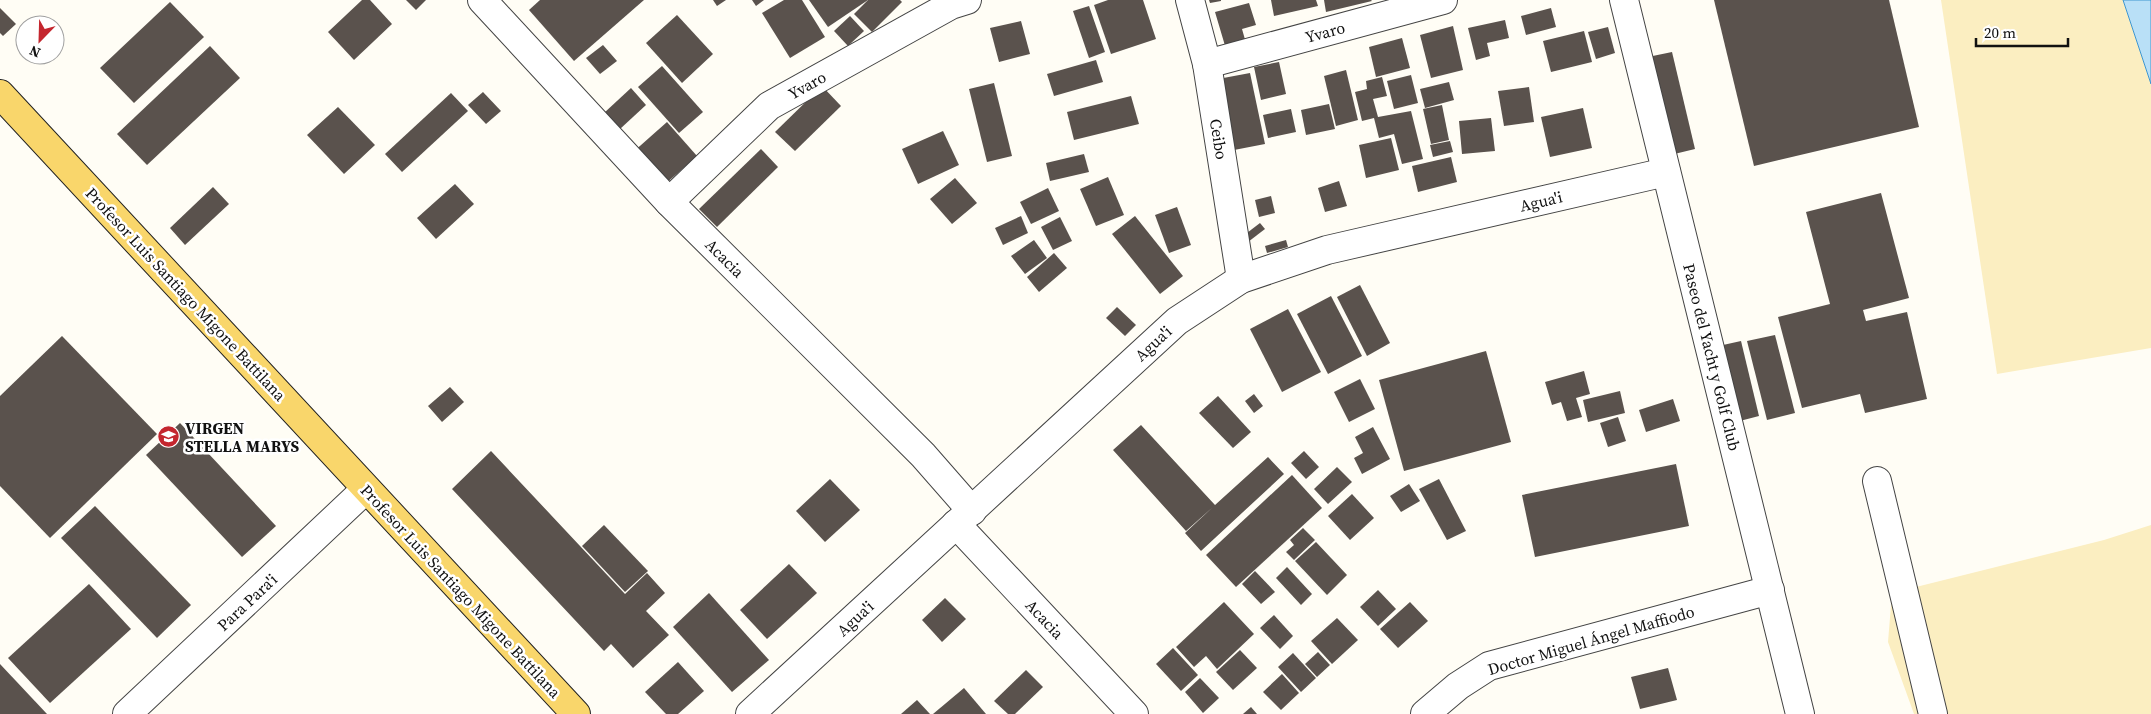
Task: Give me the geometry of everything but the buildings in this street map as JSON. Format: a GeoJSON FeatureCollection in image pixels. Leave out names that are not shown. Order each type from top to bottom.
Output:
{"type":"FeatureCollection","features":[{"type":"Feature","properties":{"kind":"main road","name":"Profesor Luis Santiago Migone Battilana"},"geometry":{"type":"LineString","coordinates":[[0,94],[576,714]]}},
{"type":"Feature","properties":{"kind":"street","name":"Acacia"},"geometry":{"type":"LineString","coordinates":[[482,0],[669,202],[923,456],[964,518],[1134,714]]}},
{"type":"Feature","properties":{"kind":"street","name":"Ceibo"},"geometry":{"type":"LineString","coordinates":[[1190,0],[1207,64],[1241,279]]}},
{"type":"Feature","properties":{"kind":"street","name":"Yvaro"},"geometry":{"type":"LineString","coordinates":[[1207,64],[1443,0]]}},
{"type":"Feature","properties":{"kind":"street","name":"Paseo del Yacht y Golf Club"},"geometry":{"type":"LineString","coordinates":[[1624,0],[1800,714]]}},
{"type":"Feature","properties":{"kind":"street","name":"Yvaro"},"geometry":{"type":"LineString","coordinates":[[669,202],[769,106],[954,2]]}},
{"type":"Feature","properties":{"kind":"street","name":"Agua'i"},"geometry":{"type":"LineString","coordinates":[[750,714],[1177,321],[1241,279],[1327,250],[1666,172]]}},
{"type":"Feature","properties":{"kind":"street"},"geometry":{"type":"LineString","coordinates":[[1877,481],[1933,714]]}},
{"type":"Feature","properties":{"kind":"street","name":"Para Para'i"},"geometry":{"type":"LineString","coordinates":[[127,714],[366,489]]}},
{"type":"Feature","properties":{"kind":"street","name":"Doctor Miguel Ángel Maffiodo"},"geometry":{"type":"LineString","coordinates":[[1425,714],[1458,686],[1488,666],[1770,590]]}},
{"type":"Feature","properties":{"kind":"sand"},"geometry":{"type":"Polygon","coordinates":[[[1941,0],[2123,0],[2151,84],[2151,348],[1997,374],[1941,0]]]}},
{"type":"Feature","properties":{"kind":"sand"},"geometry":{"type":"Polygon","coordinates":[[[2151,525],[2151,714],[1914,714],[1888,642],[1892,593],[2104,540],[2151,525]]]}},
{"type":"Feature","properties":{"kind":"water"},"geometry":{"type":"Polygon","coordinates":[[[2123,0],[2151,0],[2151,84],[2123,0]]]}},
{"type":"Feature","properties":{"kind":"place","name":"VIRGEN STELLA MARYS"},"geometry":{"type":"Point","coordinates":[169,437]}}]}
